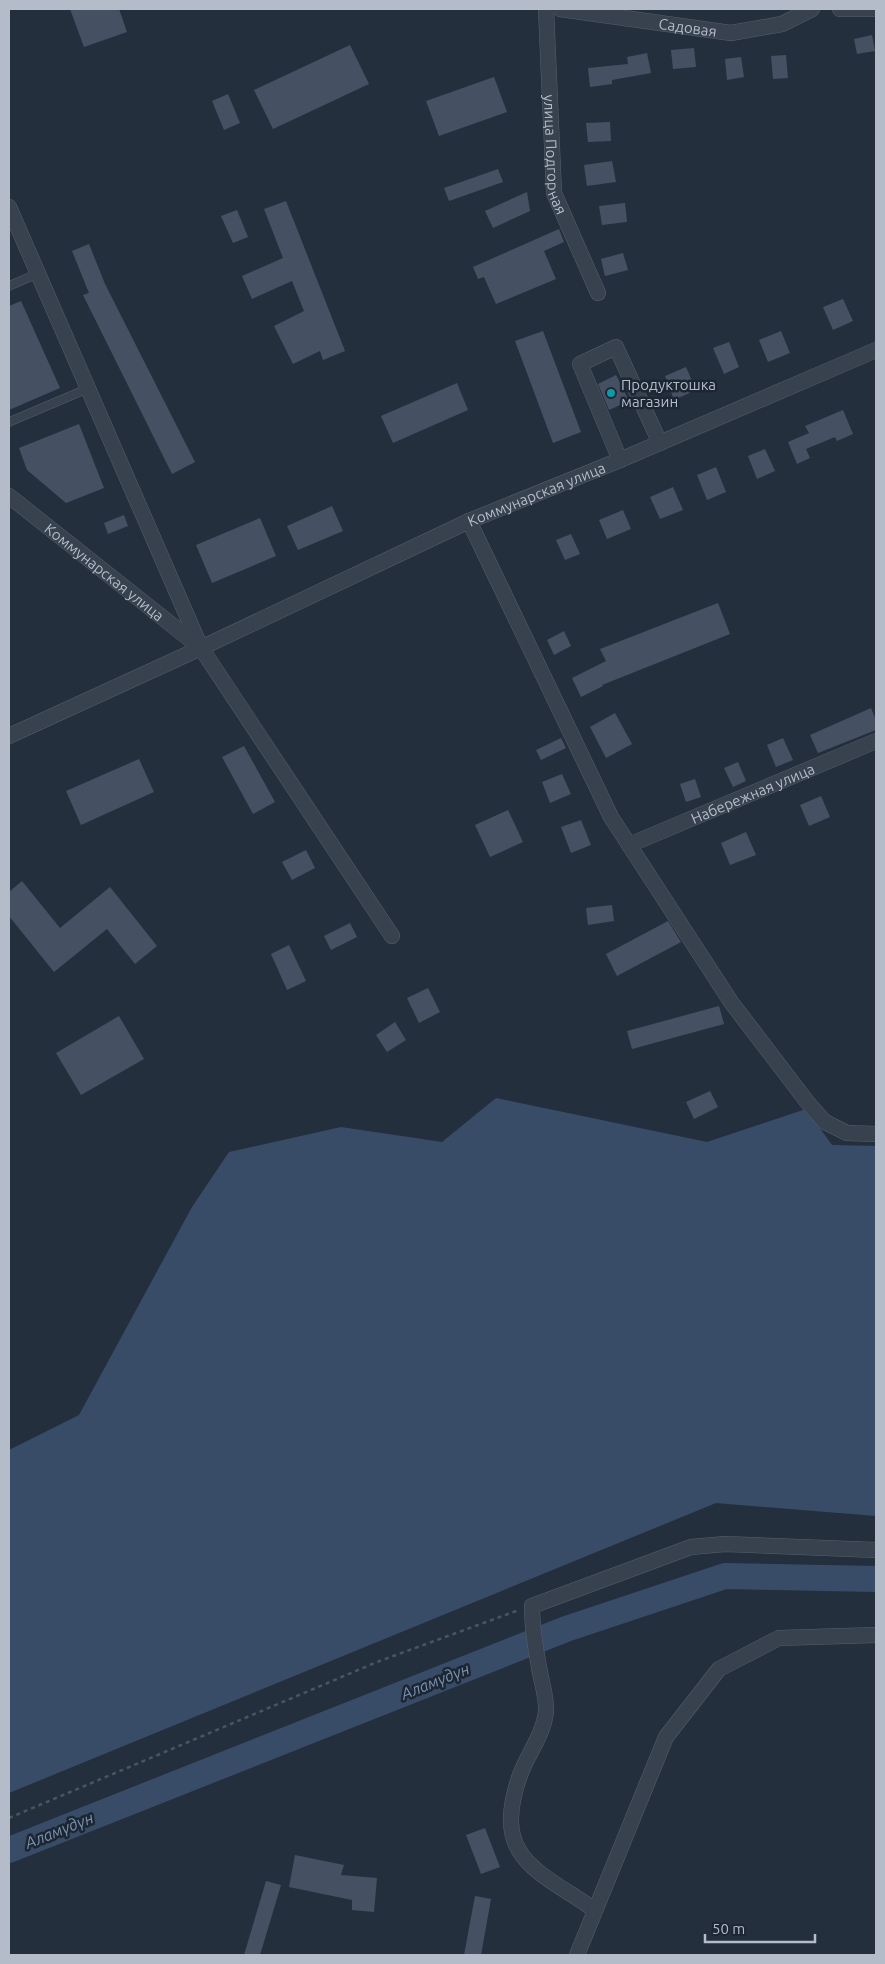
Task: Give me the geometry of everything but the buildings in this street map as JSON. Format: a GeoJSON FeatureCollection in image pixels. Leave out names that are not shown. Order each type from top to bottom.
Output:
{"type":"FeatureCollection","features":[{"type":"Feature","properties":{"kind":"street","name":"улица Подгорная"},"geometry":{"type":"LineString","coordinates":[[546,9],[554,193],[598,294]]}},
{"type":"Feature","properties":{"kind":"street","name":"Садовая"},"geometry":{"type":"LineString","coordinates":[[560,9],[731,32],[782,24],[812,9]]}},
{"type":"Feature","properties":{"kind":"street"},"geometry":{"type":"LineString","coordinates":[[840,9],[874,9]]}},
{"type":"Feature","properties":{"kind":"street"},"geometry":{"type":"LineString","coordinates":[[9,207],[201,648],[392,936]]}},
{"type":"Feature","properties":{"kind":"street"},"geometry":{"type":"LineString","coordinates":[[620,460],[580,364],[616,348],[660,443]]}},
{"type":"Feature","properties":{"kind":"street","name":"Коммунарская улица"},"geometry":{"type":"LineString","coordinates":[[9,736],[201,648],[469,521],[620,460],[876,350]]}},
{"type":"Feature","properties":{"kind":"street","name":"Коммунарская улица"},"geometry":{"type":"LineString","coordinates":[[9,496],[201,648]]}},
{"type":"Feature","properties":{"kind":"street"},"geometry":{"type":"LineString","coordinates":[[469,521],[611,817],[731,1002],[808,1103],[825,1122],[847,1133],[876,1134]]}},
{"type":"Feature","properties":{"kind":"street","name":"Набережная улица"},"geometry":{"type":"LineString","coordinates":[[629,845],[876,741]]}},
{"type":"Feature","properties":{"kind":"street"},"geometry":{"type":"LineString","coordinates":[[595,1910],[521,1857],[512,1839],[510,1813],[520,1774],[541,1735],[546,1710],[532,1626],[532,1606],[691,1547],[725,1544],[876,1550]]}},
{"type":"Feature","properties":{"kind":"street"},"geometry":{"type":"LineString","coordinates":[[577,1955],[666,1737],[719,1669],[779,1638],[876,1635]]}},
{"type":"Feature","properties":{"kind":"lane"},"geometry":{"type":"LineString","coordinates":[[9,286],[39,273]]}},
{"type":"Feature","properties":{"kind":"lane"},"geometry":{"type":"LineString","coordinates":[[9,422],[89,388]]}},
{"type":"Feature","properties":{"kind":"path"},"geometry":{"type":"LineString","coordinates":[[9,1818],[377,1662],[532,1606]]}},
{"type":"Feature","properties":{"kind":"water"},"geometry":{"type":"Polygon","coordinates":[[[496,1098],[707,1142],[806,1109],[832,1145],[876,1146],[876,1516],[716,1503],[9,1793],[9,1450],[79,1415],[192,1207],[229,1152],[341,1127],[442,1142],[496,1098]]]}},
{"type":"Feature","properties":{"kind":"waterway","name":"Аламүдүн"},"geometry":{"type":"LineString","coordinates":[[9,1850],[566,1629],[725,1576],[876,1579]]}},
{"type":"Feature","properties":{"kind":"place","name":"Продуктошка магазин"},"geometry":{"type":"Point","coordinates":[611,393]}}]}
